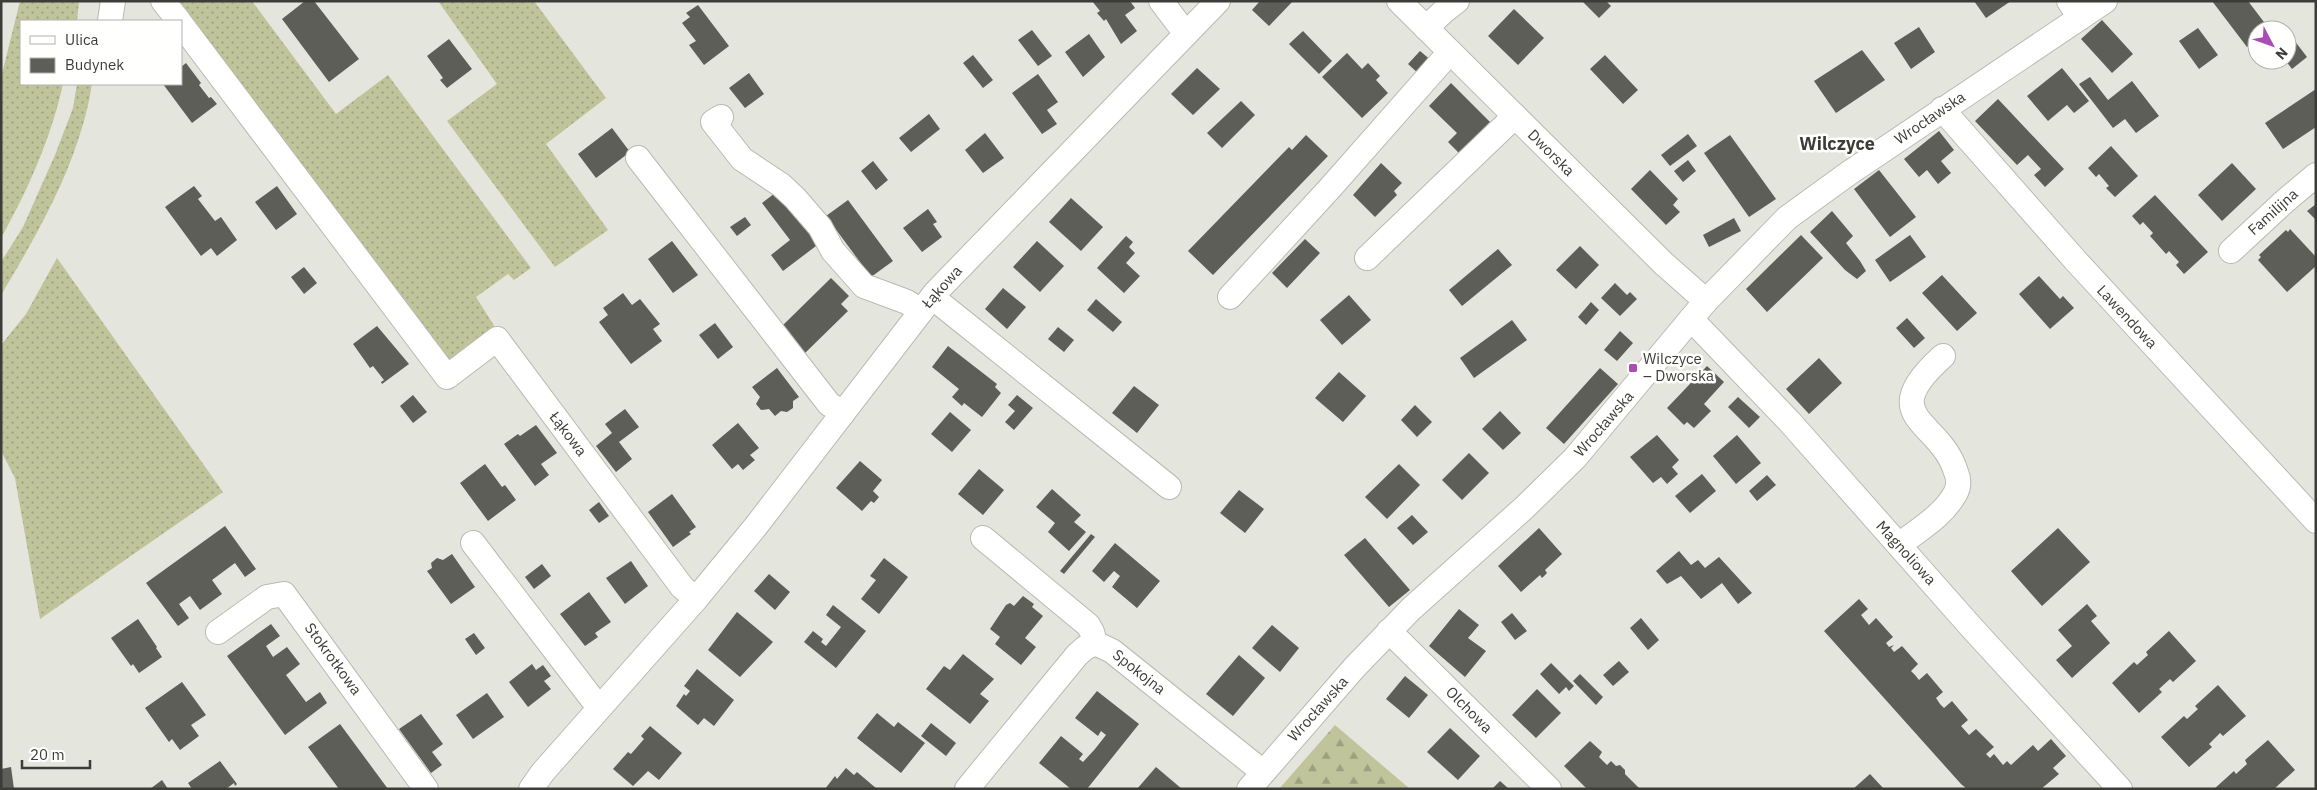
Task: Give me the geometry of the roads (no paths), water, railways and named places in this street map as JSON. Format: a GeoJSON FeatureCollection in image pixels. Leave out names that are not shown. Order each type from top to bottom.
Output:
{"type":"FeatureCollection","features":[{"type":"Feature","properties":{"kind":"street"},"geometry":{"type":"LineString","coordinates":[[110,20],[113,1]]}},
{"type":"Feature","properties":{"kind":"street"},"geometry":{"type":"LineString","coordinates":[[163,1],[178,20]]}},
{"type":"Feature","properties":{"kind":"street"},"geometry":{"type":"LineString","coordinates":[[1161,1],[1186,34]]}},
{"type":"Feature","properties":{"kind":"street","name":"Łąkowa"},"geometry":{"type":"LineString","coordinates":[[531,789],[543,772],[696,599],[756,526],[927,304],[1218,1]]}},
{"type":"Feature","properties":{"kind":"street","name":"Dworska"},"geometry":{"type":"LineString","coordinates":[[1399,1],[1663,263],[1699,310]]}},
{"type":"Feature","properties":{"kind":"street"},"geometry":{"type":"LineString","coordinates":[[1426,28],[1458,1]]}},
{"type":"Feature","properties":{"kind":"street","name":"Wrocławska"},"geometry":{"type":"LineString","coordinates":[[1256,780],[1390,631],[1462,562],[1525,507],[1575,458],[1699,310],[1787,218],[1942,109],[2074,10],[2105,1]]}},
{"type":"Feature","properties":{"kind":"street","name":"Łąkowa"},"geometry":{"type":"LineString","coordinates":[[182,26],[447,377],[497,339],[682,587],[696,599]]}},
{"type":"Feature","properties":{"kind":"street"},"geometry":{"type":"LineString","coordinates":[[1230,297],[1331,187],[1450,52]]}},
{"type":"Feature","properties":{"kind":"street","name":"Lawendowa"},"geometry":{"type":"LineString","coordinates":[[1942,109],[2070,254],[2316,521]]}},
{"type":"Feature","properties":{"kind":"street"},"geometry":{"type":"LineString","coordinates":[[1367,258],[1515,116]]}},
{"type":"Feature","properties":{"kind":"street"},"geometry":{"type":"LineString","coordinates":[[721,117],[713,122],[728,143],[742,159],[781,185],[795,198],[820,227],[832,251],[864,286],[907,302],[927,304],[1169,487]]}},
{"type":"Feature","properties":{"kind":"street"},"geometry":{"type":"LineString","coordinates":[[638,158],[829,404],[843,413]]}},
{"type":"Feature","properties":{"kind":"street","name":"Familijna"},"geometry":{"type":"LineString","coordinates":[[2231,250],[2285,200],[2316,175]]}},
{"type":"Feature","properties":{"kind":"street","name":"Magnoliowa"},"geometry":{"type":"LineString","coordinates":[[1699,310],[1789,421],[2120,789]]}},
{"type":"Feature","properties":{"kind":"street"},"geometry":{"type":"LineString","coordinates":[[1899,545],[1937,515],[1956,492],[1958,482],[1952,461],[1920,423],[1912,406],[1913,395],[1919,381],[1943,356]]}},
{"type":"Feature","properties":{"kind":"street"},"geometry":{"type":"LineString","coordinates":[[983,538],[1088,625],[1092,632],[1094,643]]}},
{"type":"Feature","properties":{"kind":"street"},"geometry":{"type":"LineString","coordinates":[[473,542],[600,707]]}},
{"type":"Feature","properties":{"kind":"street","name":"Stokrotkowa"},"geometry":{"type":"LineString","coordinates":[[218,632],[267,597],[284,594],[426,789]]}},
{"type":"Feature","properties":{"kind":"street","name":"Olchowa"},"geometry":{"type":"LineString","coordinates":[[1390,631],[1549,789]]}},
{"type":"Feature","properties":{"kind":"street","name":"Spokojna"},"geometry":{"type":"LineString","coordinates":[[967,789],[1077,655],[1094,643],[1112,650],[1256,780]]}},
{"type":"Feature","properties":{"kind":"place","name":"Wilczyce – Dworska"},"geometry":{"type":"Point","coordinates":[1633,368]}},
{"type":"Feature","properties":{"kind":"district","name":"Wilczyce"},"geometry":{"type":"Point","coordinates":[1837,144]}}]}
